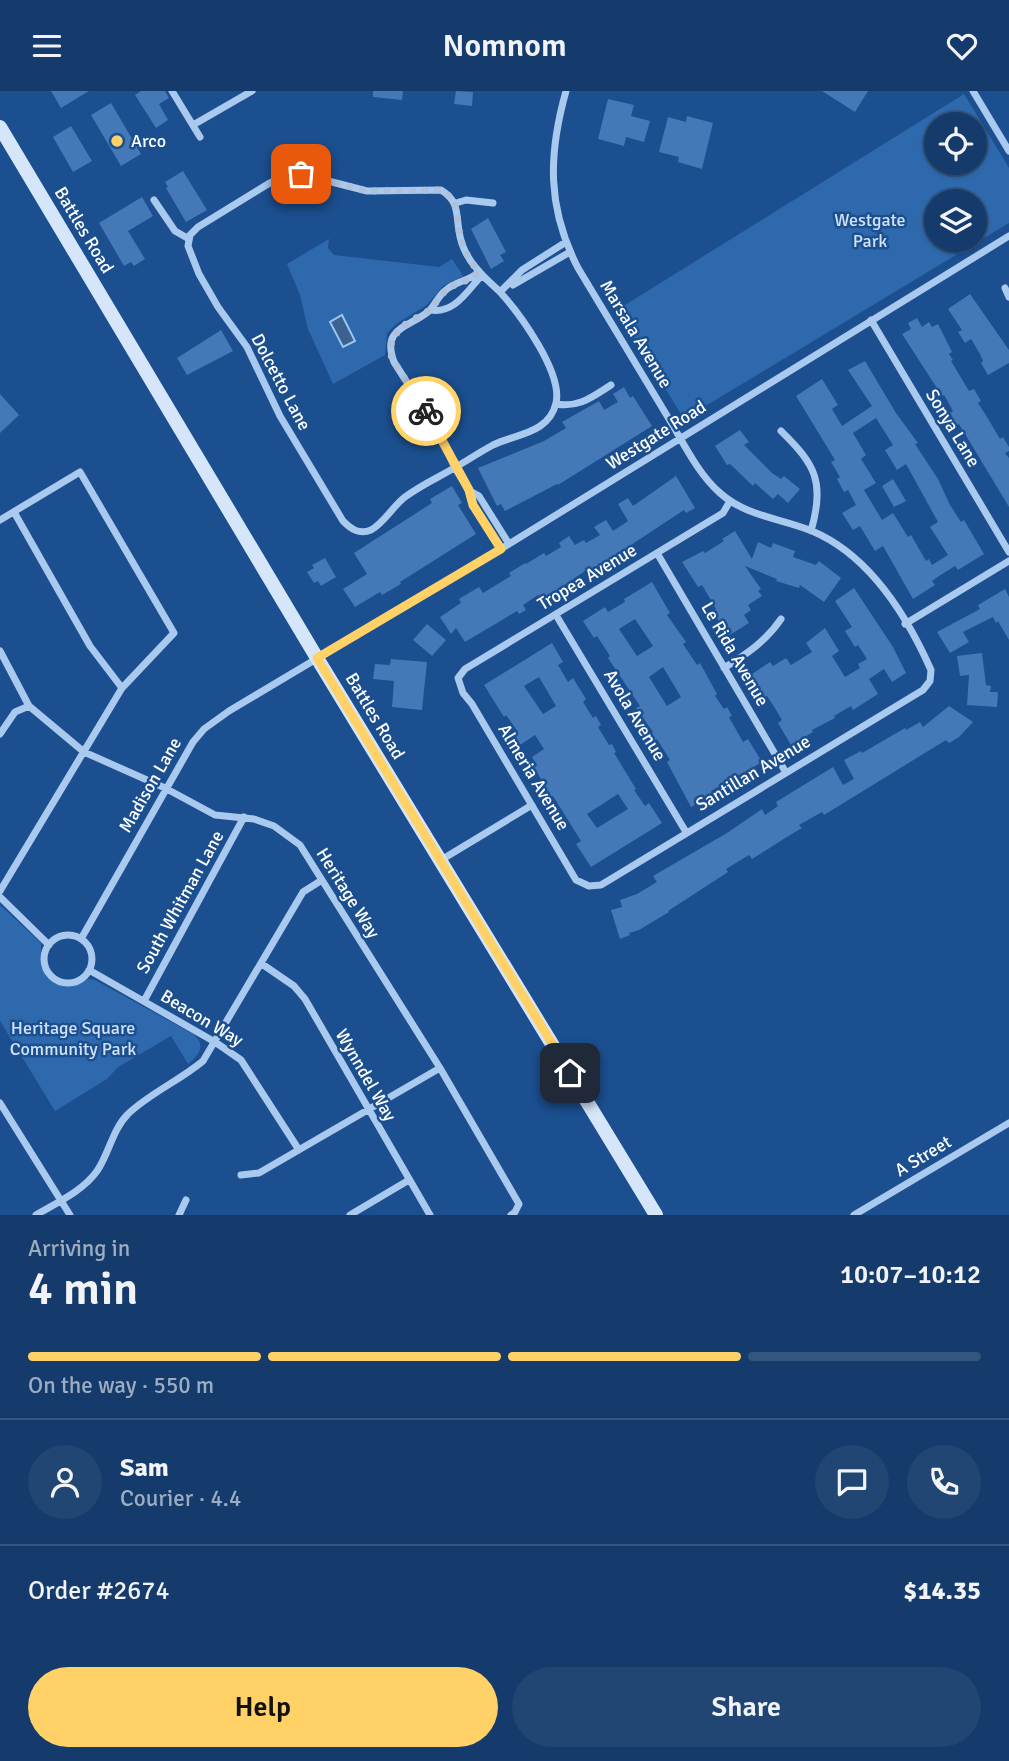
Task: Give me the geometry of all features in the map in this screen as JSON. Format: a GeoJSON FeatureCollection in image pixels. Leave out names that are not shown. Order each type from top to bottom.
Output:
{"type":"FeatureCollection","features":[{"type":"Feature","properties":{"kind":"street"},"geometry":{"type":"LineString","coordinates":[[173,91],[200,137]]}},
{"type":"Feature","properties":{"kind":"street"},"geometry":{"type":"LineString","coordinates":[[193,125],[252,91]]}},
{"type":"Feature","properties":{"kind":"street","name":"Marsala Avenue"},"geometry":{"type":"LineString","coordinates":[[566,91],[558,119],[552,171],[554,197],[566,242],[681,438],[706,477],[730,502],[761,516],[811,531],[854,557],[873,575],[931,670],[930,681]]}},
{"type":"Feature","properties":{"kind":"street"},"geometry":{"type":"LineString","coordinates":[[973,91],[1009,151]]}},
{"type":"Feature","properties":{"kind":"street","name":"Battles Road"},"geometry":{"type":"LineString","coordinates":[[0,127],[317,658],[656,1215]]}},
{"type":"Feature","properties":{"kind":"street"},"geometry":{"type":"LineString","coordinates":[[154,200],[175,231],[189,239],[198,227],[268,184],[291,176],[309,175],[367,191],[441,190],[456,203],[462,242],[471,262],[500,292],[550,368],[556,383],[556,404],[551,415],[537,429],[493,445],[455,468]]}},
{"type":"Feature","properties":{"kind":"street"},"geometry":{"type":"LineString","coordinates":[[456,203],[466,200],[493,204]]}},
{"type":"Feature","properties":{"kind":"street","name":"Westgate Road"},"geometry":{"type":"LineString","coordinates":[[317,658],[501,549],[1009,236]]}},
{"type":"Feature","properties":{"kind":"street","name":"Dolcetto Lane"},"geometry":{"type":"LineString","coordinates":[[189,239],[191,257],[199,274],[252,356],[280,416],[343,521],[354,531],[370,530],[407,496],[455,468]]}},
{"type":"Feature","properties":{"kind":"street"},"geometry":{"type":"LineString","coordinates":[[500,292],[522,269],[566,242]]}},
{"type":"Feature","properties":{"kind":"street"},"geometry":{"type":"LineString","coordinates":[[500,292],[570,252]]}},
{"type":"Feature","properties":{"kind":"street"},"geometry":{"type":"LineString","coordinates":[[481,274],[447,288],[430,310],[397,332],[392,338],[390,353],[440,435],[455,468],[469,490],[473,505],[501,549]]}},
{"type":"Feature","properties":{"kind":"street"},"geometry":{"type":"LineString","coordinates":[[430,310],[442,310],[458,302],[481,274]]}},
{"type":"Feature","properties":{"kind":"street"},"geometry":{"type":"LineString","coordinates":[[1005,288],[1009,297]]}},
{"type":"Feature","properties":{"kind":"street","name":"Sonya Lane"},"geometry":{"type":"LineString","coordinates":[[871,320],[1009,552]]}},
{"type":"Feature","properties":{"kind":"street"},"geometry":{"type":"LineString","coordinates":[[556,404],[570,407],[579,405],[611,385]]}},
{"type":"Feature","properties":{"kind":"street"},"geometry":{"type":"LineString","coordinates":[[781,431],[797,447],[814,471],[819,492],[811,531]]}},
{"type":"Feature","properties":{"kind":"street"},"geometry":{"type":"LineString","coordinates":[[0,520],[80,472],[174,633],[122,688],[0,891]]}},
{"type":"Feature","properties":{"kind":"street"},"geometry":{"type":"LineString","coordinates":[[469,490],[478,496],[509,544]]}},
{"type":"Feature","properties":{"kind":"street","name":"Tropea Avenue"},"geometry":{"type":"LineString","coordinates":[[458,678],[465,669],[723,513],[730,502]]}},
{"type":"Feature","properties":{"kind":"street"},"geometry":{"type":"LineString","coordinates":[[14,512],[90,646],[122,688]]}},
{"type":"Feature","properties":{"kind":"street","name":"Le Rida Avenue"},"geometry":{"type":"LineString","coordinates":[[657,553],[785,771]]}},
{"type":"Feature","properties":{"kind":"street"},"geometry":{"type":"LineString","coordinates":[[905,624],[1009,561]]}},
{"type":"Feature","properties":{"kind":"street","name":"Avola Avenue"},"geometry":{"type":"LineString","coordinates":[[556,615],[686,832]]}},
{"type":"Feature","properties":{"kind":"street"},"geometry":{"type":"LineString","coordinates":[[724,667],[759,645],[781,619]]}},
{"type":"Feature","properties":{"kind":"street","name":"Heritage Way"},"geometry":{"type":"LineString","coordinates":[[0,651],[29,706],[84,751],[165,788],[215,815],[244,817],[274,826],[300,845],[440,1069],[519,1204],[511,1215]]}},
{"type":"Feature","properties":{"kind":"street","name":"Madison Lane"},"geometry":{"type":"LineString","coordinates":[[81,939],[193,742],[204,729],[229,711],[317,658]]}},
{"type":"Feature","properties":{"kind":"street","name":"Almeria Avenue"},"geometry":{"type":"LineString","coordinates":[[458,678],[463,693],[576,880],[589,886]]}},
{"type":"Feature","properties":{"kind":"street","name":"Santillan Avenue"},"geometry":{"type":"LineString","coordinates":[[589,886],[601,885],[785,771],[923,690],[930,681]]}},
{"type":"Feature","properties":{"kind":"street"},"geometry":{"type":"LineString","coordinates":[[0,734],[15,712],[29,706]]}},
{"type":"Feature","properties":{"kind":"street"},"geometry":{"type":"LineString","coordinates":[[440,860],[532,805]]}},
{"type":"Feature","properties":{"kind":"street","name":"South Whitman Lane"},"geometry":{"type":"LineString","coordinates":[[144,1002],[244,817]]}},
{"type":"Feature","properties":{"kind":"street"},"geometry":{"type":"LineString","coordinates":[[36,1215],[72,1193],[97,1172],[111,1140],[126,1116],[203,1061],[303,892],[322,880]]}},
{"type":"Feature","properties":{"kind":"street"},"geometry":{"type":"LineString","coordinates":[[0,897],[49,945]]}},
{"type":"Feature","properties":{"kind":"street"},"geometry":{"type":"LineString","coordinates":[[66,936],[81,939],[92,959],[89,970],[74,983],[52,977],[45,964],[49,945],[66,936]]}},
{"type":"Feature","properties":{"kind":"street","name":"Wynndel Way"},"geometry":{"type":"LineString","coordinates":[[262,964],[294,986],[304,999],[430,1215]]}},
{"type":"Feature","properties":{"kind":"street","name":"Beacon Way"},"geometry":{"type":"LineString","coordinates":[[89,970],[215,1042],[241,1060],[299,1150]]}},
{"type":"Feature","properties":{"kind":"street"},"geometry":{"type":"LineString","coordinates":[[241,1175],[259,1173],[440,1069]]}},
{"type":"Feature","properties":{"kind":"street"},"geometry":{"type":"LineString","coordinates":[[0,1103],[69,1215]]}},
{"type":"Feature","properties":{"kind":"street","name":"A Street"},"geometry":{"type":"LineString","coordinates":[[854,1215],[1009,1123]]}},
{"type":"Feature","properties":{"kind":"street"},"geometry":{"type":"LineString","coordinates":[[350,1215],[409,1180]]}},
{"type":"Feature","properties":{"kind":"street"},"geometry":{"type":"LineString","coordinates":[[179,1215],[186,1200]]}},
{"type":"Feature","properties":{"kind":"green space","name":"Westgate Park"},"geometry":{"type":"Polygon","coordinates":[[[964,94],[975,112],[935,112],[964,94]]]}},
{"type":"Feature","properties":{"kind":"green space","name":"Westgate Park"},"geometry":{"type":"Polygon","coordinates":[[[924,119],[924,175],[987,175],[987,132],[1009,168],[1009,223],[987,236],[987,189],[924,189],[924,252],[961,252],[684,419],[617,310],[924,119]]]}},
{"type":"Feature","properties":{"kind":"green space"},"geometry":{"type":"Polygon","coordinates":[[[329,239],[328,248],[334,255],[439,267],[452,259],[463,276],[443,286],[427,305],[396,324],[387,333],[385,355],[333,384],[308,329],[300,295],[287,264],[329,239]]]}},
{"type":"Feature","properties":{"kind":"green space","name":"Heritage Square Community Park"},"geometry":{"type":"Polygon","coordinates":[[[0,905],[41,943],[41,964],[53,982],[71,986],[89,979],[95,980],[193,1034],[200,1042],[200,1050],[195,1057],[188,1064],[171,1036],[118,1067],[107,1079],[55,1111],[0,1021],[0,905]]]}},
{"type":"Feature","properties":{"kind":"shaded area"},"geometry":{"type":"Polygon","coordinates":[[[342,315],[355,341],[343,347],[330,322],[342,315]]]}},
{"type":"Feature","properties":{"kind":"building"},"geometry":{"type":"Polygon","coordinates":[[[51,91],[89,91],[61,108],[51,91]]]}},
{"type":"Feature","properties":{"kind":"building"},"geometry":{"type":"Polygon","coordinates":[[[141,91],[165,91],[169,98],[159,104],[168,120],[156,128],[135,95],[141,91]]]}},
{"type":"Feature","properties":{"kind":"building"},"geometry":{"type":"Polygon","coordinates":[[[373,91],[403,91],[402,100],[373,97],[373,91]]]}},
{"type":"Feature","properties":{"kind":"building"},"geometry":{"type":"Polygon","coordinates":[[[456,91],[473,92],[472,106],[454,104],[456,91]]]}},
{"type":"Feature","properties":{"kind":"building"},"geometry":{"type":"Polygon","coordinates":[[[822,91],[868,91],[855,112],[822,91]]]}},
{"type":"Feature","properties":{"kind":"building"},"geometry":{"type":"Polygon","coordinates":[[[608,99],[634,105],[631,116],[650,121],[644,142],[626,137],[624,146],[598,139],[608,99]]]}},
{"type":"Feature","properties":{"kind":"building"},"geometry":{"type":"Polygon","coordinates":[[[111,103],[141,154],[121,166],[91,115],[111,103]]]}},
{"type":"Feature","properties":{"kind":"building"},"geometry":{"type":"Polygon","coordinates":[[[687,116],[713,123],[702,169],[678,162],[679,157],[659,152],[668,117],[686,122],[687,116]]]}},
{"type":"Feature","properties":{"kind":"building"},"geometry":{"type":"Polygon","coordinates":[[[71,126],[92,161],[73,172],[53,137],[71,126]]]}},
{"type":"Feature","properties":{"kind":"building"},"geometry":{"type":"Polygon","coordinates":[[[183,171],[207,210],[186,222],[165,182],[183,171]]]}},
{"type":"Feature","properties":{"kind":"building"},"geometry":{"type":"Polygon","coordinates":[[[142,197],[153,216],[128,231],[145,259],[134,266],[131,262],[124,266],[99,223],[142,197]]]}},
{"type":"Feature","properties":{"kind":"building"},"geometry":{"type":"Polygon","coordinates":[[[488,218],[506,252],[500,255],[504,261],[491,269],[471,229],[488,218]]]}},
{"type":"Feature","properties":{"kind":"building"},"geometry":{"type":"Polygon","coordinates":[[[970,294],[1009,350],[1009,363],[988,375],[971,339],[965,343],[958,332],[962,330],[948,309],[970,294]]]}},
{"type":"Feature","properties":{"kind":"building"},"geometry":{"type":"Polygon","coordinates":[[[917,318],[922,327],[929,322],[932,327],[938,324],[952,352],[949,354],[953,360],[951,361],[969,391],[974,389],[981,401],[978,403],[1000,439],[1003,437],[1009,447],[1009,451],[1005,453],[1009,458],[1009,507],[950,413],[953,411],[944,395],[942,396],[902,334],[911,329],[908,323],[917,318]]]}},
{"type":"Feature","properties":{"kind":"building"},"geometry":{"type":"Polygon","coordinates":[[[221,330],[233,351],[187,375],[177,358],[221,330]]]}},
{"type":"Feature","properties":{"kind":"building"},"geometry":{"type":"Polygon","coordinates":[[[865,361],[896,413],[918,443],[915,444],[938,479],[950,505],[961,522],[964,520],[984,554],[958,570],[955,566],[939,576],[932,581],[935,585],[913,599],[883,546],[875,551],[860,526],[853,530],[842,513],[856,505],[848,490],[844,492],[837,479],[840,477],[831,462],[835,460],[796,396],[822,379],[838,405],[832,409],[842,426],[872,406],[848,370],[865,361]],[[876,418],[853,433],[866,455],[861,459],[876,483],[864,490],[882,520],[893,513],[908,537],[911,535],[926,561],[929,559],[932,565],[948,555],[930,527],[938,522],[906,464],[897,470],[885,450],[893,445],[876,418]]]}},
{"type":"Feature","properties":{"kind":"building"},"geometry":{"type":"Polygon","coordinates":[[[624,387],[652,426],[558,485],[505,511],[501,504],[497,506],[478,468],[544,441],[566,428],[562,422],[599,401],[604,410],[618,402],[613,394],[624,387]]]}},
{"type":"Feature","properties":{"kind":"building"},"geometry":{"type":"Polygon","coordinates":[[[0,394],[19,415],[0,433],[0,394]]]}},
{"type":"Feature","properties":{"kind":"building"},"geometry":{"type":"Polygon","coordinates":[[[740,430],[749,442],[744,445],[772,473],[781,479],[784,476],[800,489],[788,503],[778,494],[773,499],[755,483],[753,486],[730,464],[727,465],[715,446],[740,430]]]}},
{"type":"Feature","properties":{"kind":"building"},"geometry":{"type":"Polygon","coordinates":[[[676,476],[695,508],[686,513],[684,510],[542,600],[538,595],[523,605],[526,610],[519,614],[517,611],[465,642],[456,628],[451,634],[440,617],[461,603],[459,599],[479,587],[483,593],[511,576],[509,573],[525,563],[544,553],[546,556],[561,547],[559,543],[569,536],[575,545],[584,540],[586,543],[600,535],[594,527],[606,520],[613,531],[628,521],[618,504],[628,498],[633,506],[676,476]]]}},
{"type":"Feature","properties":{"kind":"building"},"geometry":{"type":"Polygon","coordinates":[[[893,479],[906,501],[894,507],[882,486],[893,479]]]}},
{"type":"Feature","properties":{"kind":"building"},"geometry":{"type":"Polygon","coordinates":[[[452,486],[462,503],[458,505],[476,534],[400,582],[401,584],[382,595],[380,592],[355,607],[343,589],[367,574],[354,553],[432,503],[430,499],[452,486]]]}},
{"type":"Feature","properties":{"kind":"building"},"geometry":{"type":"Polygon","coordinates":[[[735,531],[752,559],[758,542],[771,548],[773,543],[795,551],[793,557],[816,565],[819,561],[841,578],[824,602],[800,585],[799,588],[776,581],[777,579],[745,566],[761,589],[758,591],[762,596],[748,605],[751,610],[744,615],[749,623],[728,636],[712,611],[716,609],[702,585],[698,587],[682,562],[703,551],[705,553],[735,531]]]}},
{"type":"Feature","properties":{"kind":"building"},"geometry":{"type":"Polygon","coordinates":[[[325,558],[336,577],[321,586],[318,581],[314,583],[307,572],[314,568],[312,565],[325,558]]]}},
{"type":"Feature","properties":{"kind":"building"},"geometry":{"type":"Polygon","coordinates":[[[652,582],[670,613],[667,615],[686,642],[683,644],[697,665],[700,663],[724,709],[727,707],[732,716],[729,717],[743,742],[748,739],[762,762],[711,791],[713,794],[691,807],[667,762],[670,760],[657,739],[655,741],[651,734],[653,732],[636,708],[640,706],[608,658],[610,656],[597,636],[594,638],[583,621],[605,607],[608,612],[625,602],[624,599],[652,582]],[[635,619],[619,629],[637,656],[653,646],[635,619]],[[663,667],[649,677],[667,706],[681,697],[663,667]]]}},
{"type":"Feature","properties":{"kind":"building"},"geometry":{"type":"Polygon","coordinates":[[[854,588],[893,647],[906,673],[892,682],[884,669],[869,679],[878,694],[853,710],[851,706],[791,745],[778,723],[782,720],[773,705],[767,696],[764,698],[749,676],[770,662],[773,666],[786,658],[791,665],[812,652],[806,643],[825,628],[839,651],[832,656],[845,677],[860,668],[858,664],[867,659],[845,631],[852,627],[835,601],[854,588]]]}},
{"type":"Feature","properties":{"kind":"building"},"geometry":{"type":"Polygon","coordinates":[[[1005,589],[1009,597],[1009,640],[993,617],[963,632],[969,642],[950,653],[937,632],[980,609],[978,605],[1005,589]]]}},
{"type":"Feature","properties":{"kind":"building"},"geometry":{"type":"Polygon","coordinates":[[[427,624],[446,640],[432,656],[413,640],[427,624]]]}},
{"type":"Feature","properties":{"kind":"building"},"geometry":{"type":"Polygon","coordinates":[[[552,643],[563,662],[558,665],[568,682],[573,678],[586,699],[583,702],[593,718],[596,716],[601,725],[598,727],[609,745],[612,744],[616,752],[614,753],[636,789],[634,790],[645,806],[649,803],[662,823],[591,867],[576,844],[581,841],[534,767],[537,765],[532,757],[544,749],[535,735],[520,745],[514,734],[518,732],[506,715],[504,717],[484,685],[552,643]],[[539,677],[524,686],[543,714],[556,706],[539,677]],[[618,794],[587,814],[597,828],[628,809],[618,794]]]}},
{"type":"Feature","properties":{"kind":"building"},"geometry":{"type":"Polygon","coordinates":[[[982,653],[986,685],[991,686],[990,692],[998,692],[997,707],[967,705],[969,675],[960,676],[957,656],[982,653]]]}},
{"type":"Feature","properties":{"kind":"building"},"geometry":{"type":"Polygon","coordinates":[[[391,659],[427,662],[422,710],[392,707],[394,681],[373,679],[375,664],[390,665],[391,659]]]}},
{"type":"Feature","properties":{"kind":"building"},"geometry":{"type":"Polygon","coordinates":[[[949,706],[973,722],[959,737],[949,743],[946,740],[824,815],[822,812],[799,825],[802,828],[752,859],[749,855],[726,869],[728,872],[669,912],[620,939],[611,910],[622,907],[620,900],[657,882],[653,876],[727,833],[762,809],[765,815],[778,806],[776,802],[833,767],[843,785],[854,779],[844,760],[861,751],[862,753],[905,728],[906,730],[920,722],[923,727],[949,706]]]}},
{"type":"Feature","properties":{"kind":"way so far"},"geometry":{"type":"LineString","coordinates":[[301,174],[367,191],[441,190],[456,203],[462,242],[479,272],[468,280],[447,288],[430,310],[404,325],[392,338],[390,345],[394,362],[426,411]]}},
{"type":"Feature","properties":{"kind":"place","name":"Arco"},"geometry":{"type":"Point","coordinates":[117,141]}},
{"type":"Feature","properties":{"kind":"route"},"geometry":{"type":"LineString","coordinates":[[426,411],[469,490],[473,505],[501,549],[317,658],[570,1073]]}}]}
